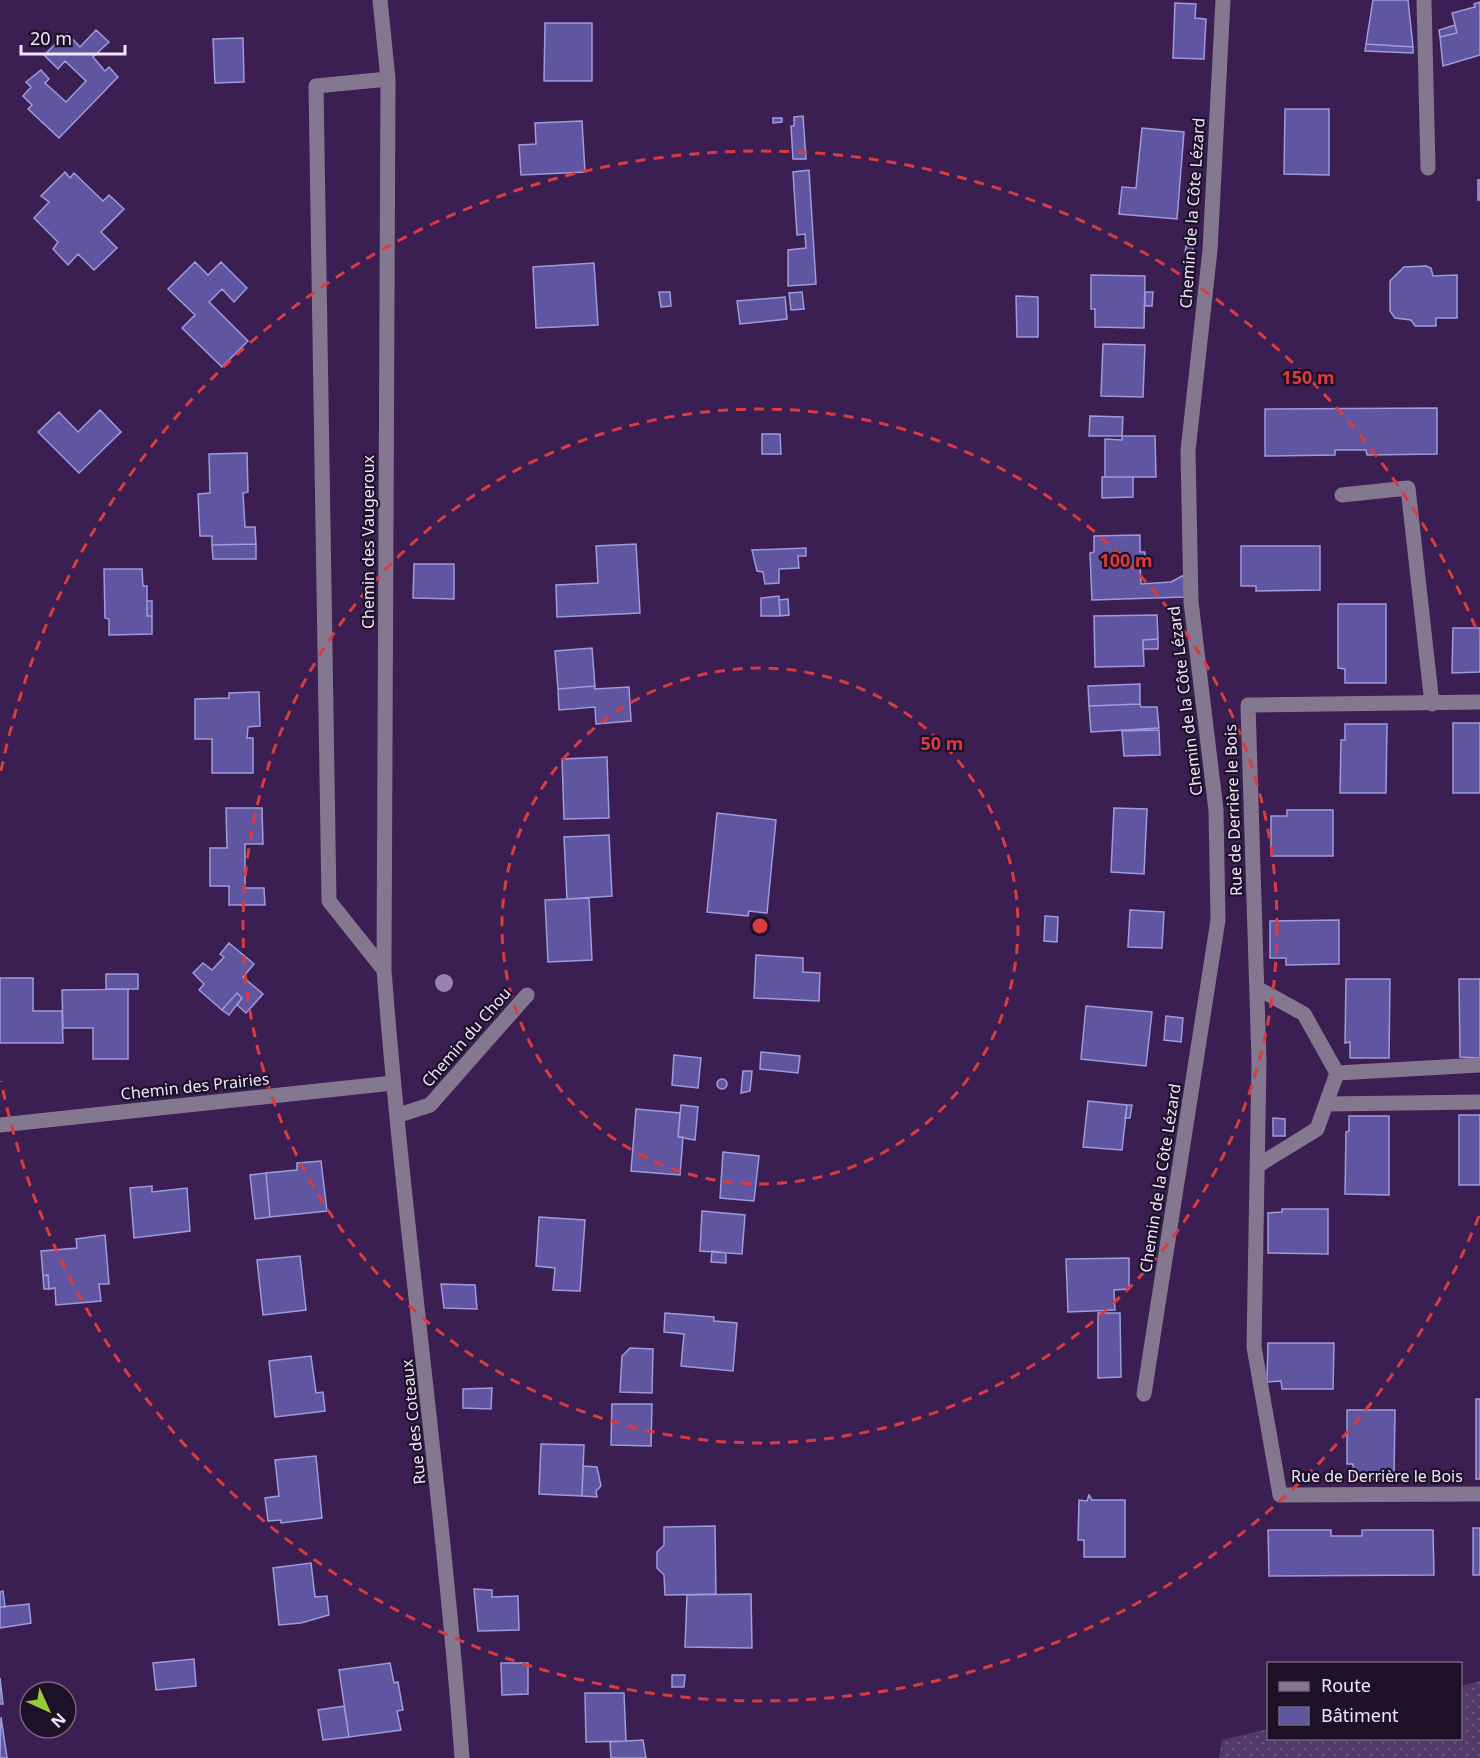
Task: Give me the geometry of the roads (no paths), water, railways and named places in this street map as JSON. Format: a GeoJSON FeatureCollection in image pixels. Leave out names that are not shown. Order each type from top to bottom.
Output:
{"type":"FeatureCollection","features":[{"type":"Feature","properties":{"kind":"street","name":"Chemin des Vaugeroux"},"geometry":{"type":"LineString","coordinates":[[380,0],[388,79],[384,970],[393,1083]]}},
{"type":"Feature","properties":{"kind":"street","name":"Chemin de la Côte Lézard"},"geometry":{"type":"LineString","coordinates":[[1144,1394],[1218,920],[1216,810],[1191,602],[1188,451],[1210,250],[1223,0]]}},
{"type":"Feature","properties":{"kind":"street"},"geometry":{"type":"LineString","coordinates":[[1424,0],[1428,168]]}},
{"type":"Feature","properties":{"kind":"street"},"geometry":{"type":"LineString","coordinates":[[384,970],[329,901],[316,86],[388,79]]}},
{"type":"Feature","properties":{"kind":"street"},"geometry":{"type":"LineString","coordinates":[[1342,495],[1408,488],[1432,704]]}},
{"type":"Feature","properties":{"kind":"street","name":"Rue de Derrière le Bois"},"geometry":{"type":"LineString","coordinates":[[1480,702],[1248,705],[1259,1062],[1254,1347],[1280,1495],[1480,1494]]}},
{"type":"Feature","properties":{"kind":"street"},"geometry":{"type":"LineString","coordinates":[[1257,988],[1304,1014],[1337,1073],[1317,1129],[1257,1166]]}},
{"type":"Feature","properties":{"kind":"street","name":"Chemin du Chou"},"geometry":{"type":"LineString","coordinates":[[399,1115],[430,1105],[526,995]]}},
{"type":"Feature","properties":{"kind":"street"},"geometry":{"type":"LineString","coordinates":[[1337,1073],[1480,1065]]}},
{"type":"Feature","properties":{"kind":"street","name":"Rue des Coteaux"},"geometry":{"type":"LineString","coordinates":[[393,1083],[399,1115],[454,1639],[462,1758]]}},
{"type":"Feature","properties":{"kind":"street","name":"Chemin des Prairies"},"geometry":{"type":"LineString","coordinates":[[0,1125],[393,1083]]}},
{"type":"Feature","properties":{"kind":"street"},"geometry":{"type":"LineString","coordinates":[[1326,1104],[1480,1102]]}}]}
